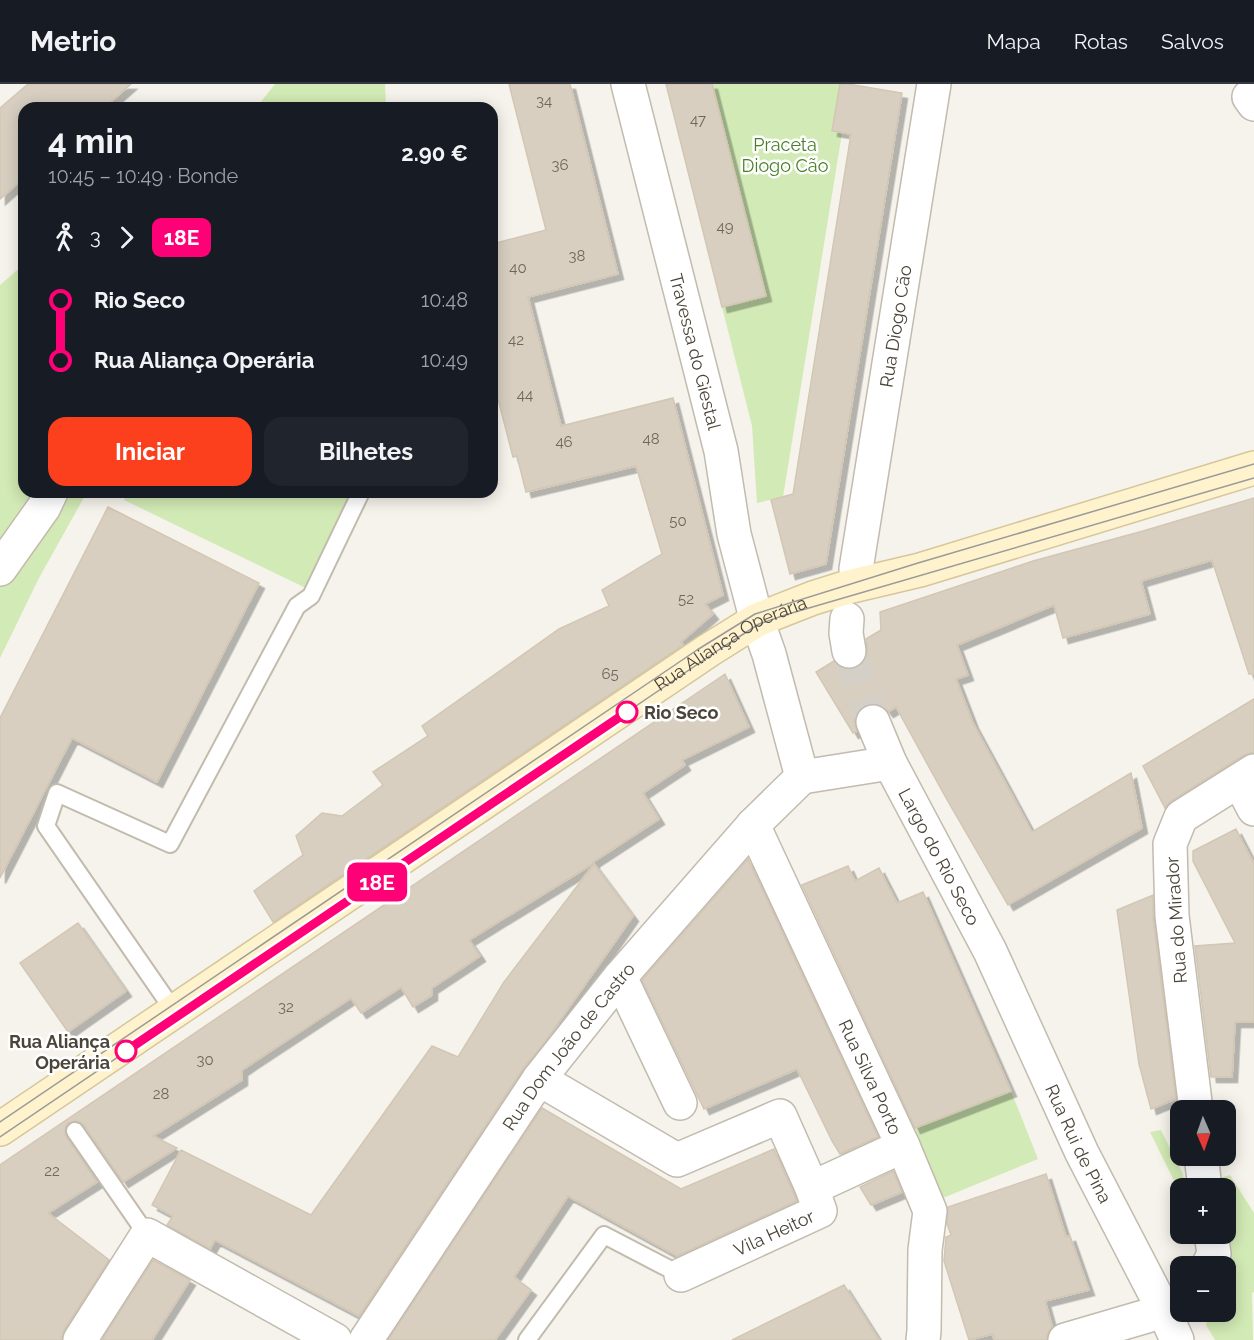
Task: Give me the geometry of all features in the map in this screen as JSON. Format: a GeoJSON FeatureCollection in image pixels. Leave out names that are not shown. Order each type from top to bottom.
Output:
{"type":"FeatureCollection","features":[{"type":"Feature","properties":{"kind":"street","name":"Travessa do Giestal"},"geometry":{"type":"LineString","coordinates":[[628,84],[721,451],[735,534],[757,620]]}},
{"type":"Feature","properties":{"kind":"street","name":"Rua Diogo Cão"},"geometry":{"type":"LineString","coordinates":[[856,568],[934,84]]}},
{"type":"Feature","properties":{"kind":"street"},"geometry":{"type":"LineString","coordinates":[[1254,93],[1249,97],[1254,104]]}},
{"type":"Feature","properties":{"kind":"street","name":"Rua Aliança Operária"},"geometry":{"type":"LineString","coordinates":[[0,1129],[709,650],[757,620],[848,587],[920,570],[1254,468]]}},
{"type":"Feature","properties":{"kind":"street"},"geometry":{"type":"LineString","coordinates":[[0,569],[48,498]]}},
{"type":"Feature","properties":{"kind":"street"},"geometry":{"type":"LineString","coordinates":[[757,620],[769,654],[802,777],[890,763]]}},
{"type":"Feature","properties":{"kind":"street","name":"Largo do Rio Seco"},"geometry":{"type":"LineString","coordinates":[[873,722],[890,763],[990,951]]}},
{"type":"Feature","properties":{"kind":"street"},"geometry":{"type":"LineString","coordinates":[[1246,776],[1254,809]]}},
{"type":"Feature","properties":{"kind":"street","name":"Rua do Mirador"},"geometry":{"type":"LineString","coordinates":[[1195,1100],[1172,916],[1170,844],[1181,818],[1246,776]]}},
{"type":"Feature","properties":{"kind":"street","name":"Rua Dom João de Castro"},"geometry":{"type":"LineString","coordinates":[[366,1340],[539,1078],[620,977],[753,825],[802,777]]}},
{"type":"Feature","properties":{"kind":"street","name":"Rua Silva Porto"},"geometry":{"type":"LineString","coordinates":[[753,825],[903,1146],[930,1211],[925,1250],[932,1337]]}},
{"type":"Feature","properties":{"kind":"street","name":"Rua Rui de Pina"},"geometry":{"type":"LineString","coordinates":[[990,951],[1082,1153],[1175,1324]]}},
{"type":"Feature","properties":{"kind":"street"},"geometry":{"type":"LineString","coordinates":[[620,977],[680,1103]]}},
{"type":"Feature","properties":{"kind":"street"},"geometry":{"type":"LineString","coordinates":[[539,1078],[677,1160],[780,1116],[812,1188]]}},
{"type":"Feature","properties":{"kind":"street","name":"Vila Heitor"},"geometry":{"type":"LineString","coordinates":[[681,1275],[820,1211],[812,1188],[903,1146]]}},
{"type":"Feature","properties":{"kind":"street"},"geometry":{"type":"LineString","coordinates":[[80,1340],[147,1235],[335,1340]]}},
{"type":"Feature","properties":{"kind":"street"},"geometry":{"type":"LineString","coordinates":[[1065,1340],[1175,1324]]}},
{"type":"Feature","properties":{"kind":"lane"},"geometry":{"type":"LineString","coordinates":[[174,1011],[46,826],[57,793],[170,844],[297,606],[311,596],[358,498]]}},
{"type":"Feature","properties":{"kind":"lane"},"geometry":{"type":"LineString","coordinates":[[75,1131],[147,1235]]}},
{"type":"Feature","properties":{"kind":"lane"},"geometry":{"type":"LineString","coordinates":[[527,1340],[604,1235],[681,1275]]}},
{"type":"Feature","properties":{"kind":"green space"},"geometry":{"type":"Polygon","coordinates":[[[275,84],[385,84],[386,102],[261,102],[275,84]]]}},
{"type":"Feature","properties":{"kind":"green space","name":"Praceta Diogo Cão"},"geometry":{"type":"Polygon","coordinates":[[[712,84],[840,84],[832,130],[842,133],[783,497],[757,503],[752,426],[722,307],[766,296],[712,84]]]}},
{"type":"Feature","properties":{"kind":"green space"},"geometry":{"type":"Polygon","coordinates":[[[18,269],[18,498],[84,498],[39,578],[0,658],[0,285],[18,269]]]}},
{"type":"Feature","properties":{"kind":"green space"},"geometry":{"type":"Polygon","coordinates":[[[125,498],[360,498],[314,592],[124,500],[125,498]]]}},
{"type":"Feature","properties":{"kind":"green space"},"geometry":{"type":"Polygon","coordinates":[[[1011,1091],[1038,1159],[938,1200],[907,1131],[1011,1091]]]}},
{"type":"Feature","properties":{"kind":"green space"},"geometry":{"type":"Polygon","coordinates":[[[1161,1130],[1170,1148],[1170,1166],[1179,1166],[1184,1178],[1173,1178],[1150,1132],[1161,1130]]]}},
{"type":"Feature","properties":{"kind":"green space"},"geometry":{"type":"Polygon","coordinates":[[[1236,1184],[1254,1213],[1253,1340],[1215,1340],[1206,1325],[1207,1322],[1236,1322],[1236,1256],[1226,1256],[1226,1244],[1236,1244],[1236,1184]]]}},
{"type":"Feature","properties":{"kind":"building"},"geometry":{"type":"Polygon","coordinates":[[[28,84],[131,84],[111,102],[18,102],[18,183],[0,199],[0,108],[28,84]]]}},
{"type":"Feature","properties":{"kind":"building"},"geometry":{"type":"Polygon","coordinates":[[[509,84],[570,84],[618,274],[528,297],[561,426],[673,398],[723,595],[705,604],[713,614],[681,642],[683,645],[273,922],[254,891],[303,855],[296,836],[322,813],[342,816],[383,785],[373,772],[428,736],[422,726],[559,629],[609,606],[602,590],[662,554],[636,466],[526,492],[517,456],[513,457],[498,399],[498,242],[546,230],[509,84]]]}},
{"type":"Feature","properties":{"kind":"building"},"geometry":{"type":"Polygon","coordinates":[[[666,84],[712,84],[766,296],[722,307],[666,84]]]}},
{"type":"Feature","properties":{"kind":"building"},"geometry":{"type":"Polygon","coordinates":[[[840,84],[902,93],[826,564],[790,574],[771,500],[793,494],[851,134],[832,131],[840,84]]]}},
{"type":"Feature","properties":{"kind":"building"},"geometry":{"type":"Polygon","coordinates":[[[1254,498],[1254,674],[1249,674],[1212,560],[1141,581],[1150,614],[1063,638],[1054,605],[957,645],[968,675],[956,679],[973,723],[1032,832],[1131,773],[1142,828],[1008,905],[896,707],[888,712],[884,707],[876,704],[865,705],[858,711],[854,720],[857,731],[853,733],[816,672],[834,661],[843,669],[853,669],[861,665],[867,657],[866,639],[881,630],[880,612],[1033,561],[1254,498]]]}},
{"type":"Feature","properties":{"kind":"building"},"geometry":{"type":"Polygon","coordinates":[[[108,507],[259,583],[157,782],[72,738],[0,878],[0,718],[108,507]]]}},
{"type":"Feature","properties":{"kind":"building"},"geometry":{"type":"Polygon","coordinates":[[[725,674],[749,727],[682,760],[685,765],[643,793],[659,819],[594,863],[469,940],[480,956],[432,988],[432,995],[413,1007],[401,987],[361,1013],[351,998],[242,1070],[242,1080],[153,1136],[177,1148],[123,1182],[84,1125],[75,1121],[69,1123],[66,1126],[66,1136],[97,1182],[48,1213],[109,1260],[64,1330],[61,1340],[0,1340],[0,1165],[725,674]]]}},
{"type":"Feature","properties":{"kind":"building"},"geometry":{"type":"Polygon","coordinates":[[[1254,699],[1254,752],[1244,755],[1171,801],[1165,808],[1143,766],[1254,699]]]}},
{"type":"Feature","properties":{"kind":"building"},"geometry":{"type":"Polygon","coordinates":[[[1236,829],[1254,864],[1254,1022],[1235,1022],[1232,1077],[1211,1077],[1195,946],[1235,943],[1193,861],[1193,851],[1236,829]]]}},
{"type":"Feature","properties":{"kind":"building"},"geometry":{"type":"Polygon","coordinates":[[[748,859],[878,1137],[840,1154],[797,1069],[704,1109],[642,980],[748,859]]]}},
{"type":"Feature","properties":{"kind":"building"},"geometry":{"type":"Polygon","coordinates":[[[594,864],[633,916],[547,1039],[523,1069],[359,1316],[215,1240],[210,1249],[167,1225],[173,1216],[152,1205],[181,1150],[311,1215],[432,1046],[458,1057],[504,982],[594,864]]]}},
{"type":"Feature","properties":{"kind":"building"},"geometry":{"type":"Polygon","coordinates":[[[848,866],[855,881],[879,868],[897,903],[923,892],[1011,1091],[915,1128],[802,885],[848,866]]]}},
{"type":"Feature","properties":{"kind":"building"},"geometry":{"type":"Polygon","coordinates":[[[1153,895],[1153,918],[1176,1099],[1151,1109],[1139,1064],[1117,910],[1153,895]]]}},
{"type":"Feature","properties":{"kind":"building"},"geometry":{"type":"Polygon","coordinates":[[[78,923],[126,991],[68,1032],[20,963],[78,923]]]}},
{"type":"Feature","properties":{"kind":"building"},"geometry":{"type":"Polygon","coordinates":[[[542,1108],[681,1189],[774,1149],[797,1201],[677,1256],[568,1196],[514,1277],[531,1290],[495,1340],[388,1340],[542,1108]]]}},
{"type":"Feature","properties":{"kind":"building"},"geometry":{"type":"Polygon","coordinates":[[[893,1171],[902,1192],[871,1205],[860,1187],[893,1171]]]}},
{"type":"Feature","properties":{"kind":"building"},"geometry":{"type":"Polygon","coordinates":[[[1046,1174],[1066,1237],[1070,1236],[1089,1290],[1045,1301],[1052,1326],[1047,1340],[994,1340],[993,1334],[969,1340],[944,1261],[946,1237],[951,1235],[947,1224],[948,1207],[1046,1174]]]}},
{"type":"Feature","properties":{"kind":"building"},"geometry":{"type":"Polygon","coordinates":[[[153,1260],[190,1280],[152,1340],[102,1340],[153,1260]]]}},
{"type":"Feature","properties":{"kind":"building"},"geometry":{"type":"Polygon","coordinates":[[[844,1285],[879,1340],[732,1340],[844,1285]]]}},
{"type":"Feature","properties":{"kind":"tunnel"},"geometry":{"type":"LineString","coordinates":[[849,651],[873,722]]}},
{"type":"Feature","properties":{"kind":"tram line"},"geometry":{"type":"LineString","coordinates":[[0,1122],[697,650],[755,614],[918,563],[1254,464]]}},
{"type":"Feature","properties":{"kind":"tram line"},"geometry":{"type":"LineString","coordinates":[[0,1137],[759,624],[1254,478]]}},
{"type":"Feature","properties":{"kind":"tram line","name":"18E"},"geometry":{"type":"LineString","coordinates":[[126,1051],[627,712]]}},
{"type":"Feature","properties":{"kind":"place","name":"Rio Seco"},"geometry":{"type":"Point","coordinates":[627,712]}},
{"type":"Feature","properties":{"kind":"place","name":"Rua Aliança Operária"},"geometry":{"type":"Point","coordinates":[126,1051]}}]}
